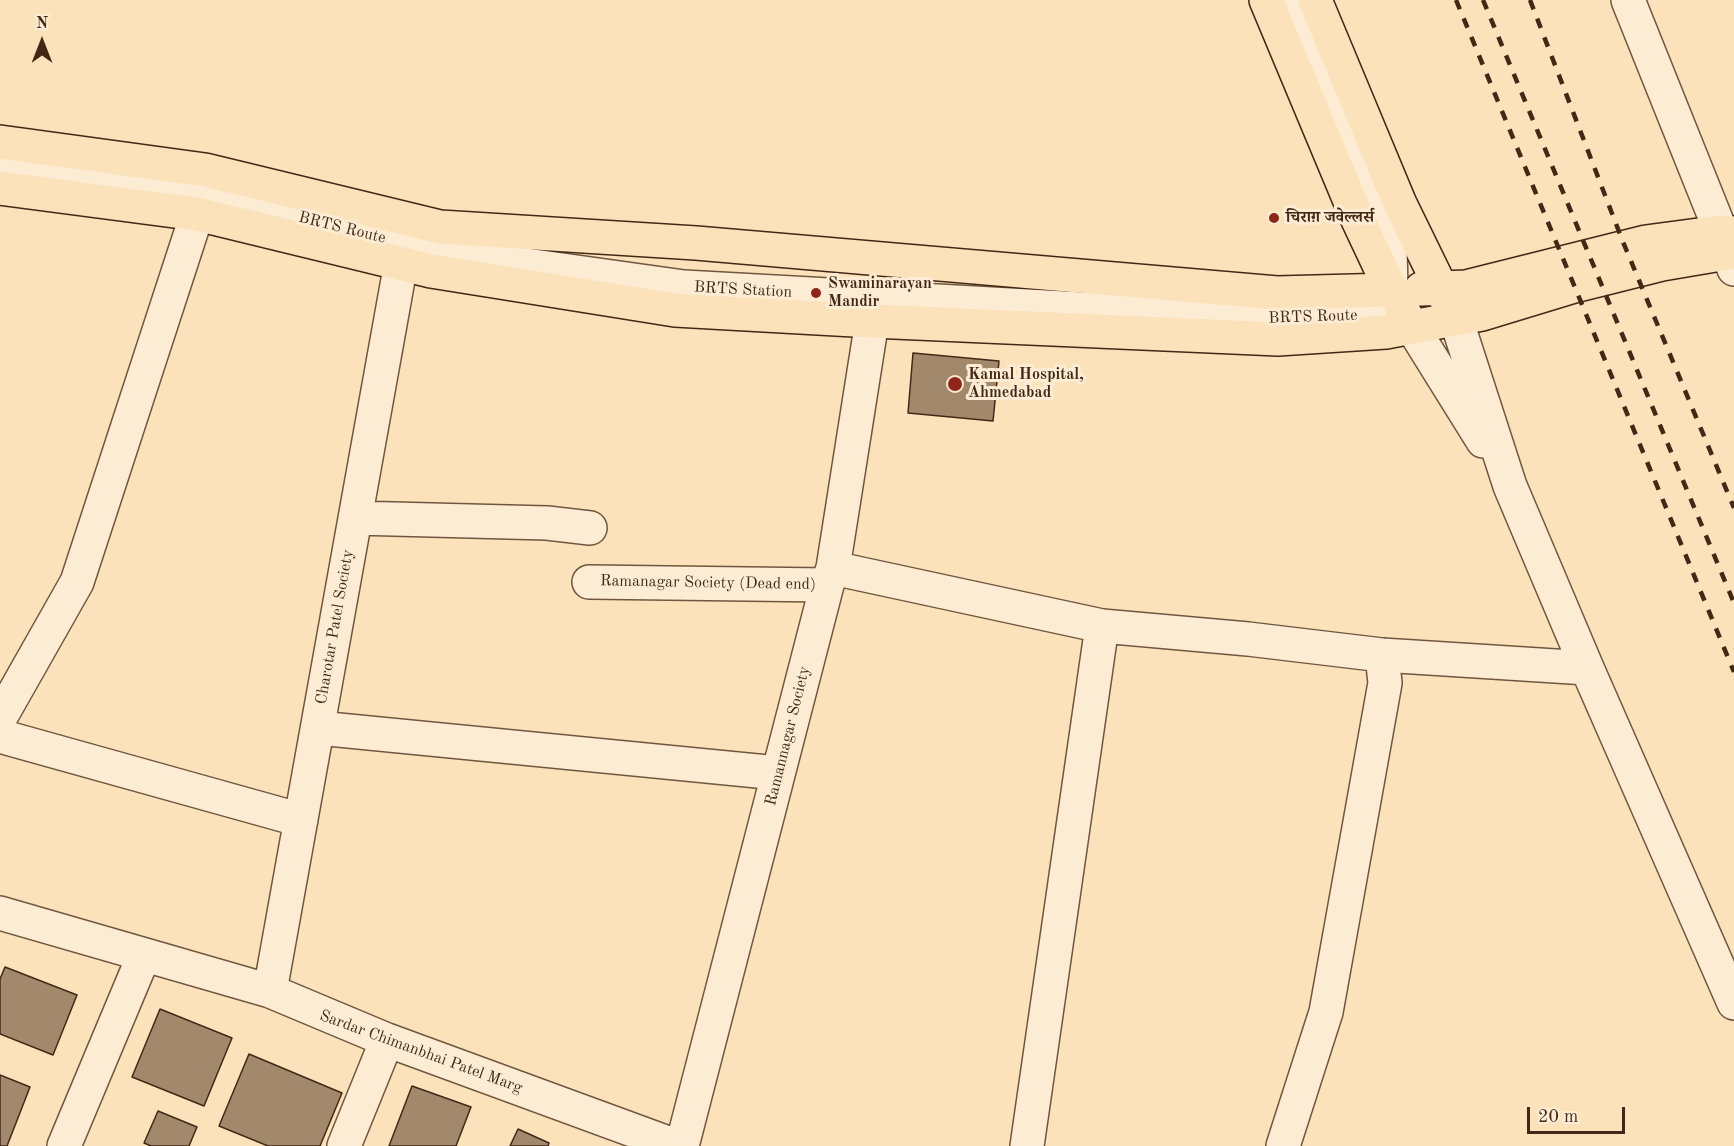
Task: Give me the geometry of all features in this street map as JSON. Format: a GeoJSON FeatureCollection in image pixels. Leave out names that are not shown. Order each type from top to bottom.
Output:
{"type":"FeatureCollection","features":[{"type":"Feature","properties":{"kind":"main road"},"geometry":{"type":"LineString","coordinates":[[1266,0],[1358,220],[1391,290],[1412,327]]}},
{"type":"Feature","properties":{"kind":"main road"},"geometry":{"type":"LineString","coordinates":[[1315,0],[1400,204],[1456,319]]}},
{"type":"Feature","properties":{"kind":"main road"},"geometry":{"type":"LineString","coordinates":[[0,142],[205,170],[440,227],[696,243],[1278,293],[1466,287],[1646,242],[1730,247]]}},
{"type":"Feature","properties":{"kind":"main road"},"geometry":{"type":"LineString","coordinates":[[0,188],[197,214],[432,271],[675,310],[1278,339],[1386,332],[1482,314],[1574,286],[1730,247]]}},
{"type":"Feature","properties":{"kind":"street"},"geometry":{"type":"LineString","coordinates":[[1288,0],[1390,244],[1391,290]]}},
{"type":"Feature","properties":{"kind":"street"},"geometry":{"type":"LineString","coordinates":[[1628,0],[1730,247]]}},
{"type":"Feature","properties":{"kind":"street","name":"BRTS Route"},"geometry":{"type":"LineString","coordinates":[[0,167],[105,174],[448,254],[684,287]]}},
{"type":"Feature","properties":{"kind":"street"},"geometry":{"type":"LineString","coordinates":[[0,718],[77,582],[197,214]]}},
{"type":"Feature","properties":{"kind":"street","name":"Charotar Patel Society"},"geometry":{"type":"LineString","coordinates":[[270,991],[401,263]]}},
{"type":"Feature","properties":{"kind":"street","name":"BRTS Station"},"geometry":{"type":"LineString","coordinates":[[684,287],[816,293],[981,305]]}},
{"type":"Feature","properties":{"kind":"street","name":"BRTS Route"},"geometry":{"type":"LineString","coordinates":[[981,305],[1281,320],[1378,314],[1391,290]]}},
{"type":"Feature","properties":{"kind":"street"},"geometry":{"type":"LineString","coordinates":[[1456,319],[1510,486],[1734,1003]]}},
{"type":"Feature","properties":{"kind":"street","name":"Ramannagar Society"},"geometry":{"type":"LineString","coordinates":[[682,1146],[830,577],[872,321]]}},
{"type":"Feature","properties":{"kind":"street"},"geometry":{"type":"LineString","coordinates":[[1412,327],[1510,486]]}},
{"type":"Feature","properties":{"kind":"street"},"geometry":{"type":"LineString","coordinates":[[355,518],[547,523],[590,528]]}},
{"type":"Feature","properties":{"kind":"street","name":"Ramanagar Society (Dead end)"},"geometry":{"type":"LineString","coordinates":[[589,582],[830,577],[1102,626],[1248,639],[1383,655],[1587,668]]}},
{"type":"Feature","properties":{"kind":"street"},"geometry":{"type":"LineString","coordinates":[[1027,1146],[1102,626]]}},
{"type":"Feature","properties":{"kind":"street"},"geometry":{"type":"LineString","coordinates":[[1283,1146],[1326,1012],[1385,683],[1383,655]]}},
{"type":"Feature","properties":{"kind":"street"},"geometry":{"type":"LineString","coordinates":[[318,728],[778,773]]}},
{"type":"Feature","properties":{"kind":"street"},"geometry":{"type":"LineString","coordinates":[[0,735],[301,820]]}},
{"type":"Feature","properties":{"kind":"street"},"geometry":{"type":"LineString","coordinates":[[0,913],[270,991],[376,1036],[344,1146]]}},
{"type":"Feature","properties":{"kind":"street"},"geometry":{"type":"LineString","coordinates":[[64,1146],[144,955]]}},
{"type":"Feature","properties":{"kind":"street","name":"Sardar Chimanbhai Patel Marg"},"geometry":{"type":"LineString","coordinates":[[210,974],[676,1146]]}},
{"type":"Feature","properties":{"kind":"building"},"geometry":{"type":"Polygon","coordinates":[[[913,353],[999,361],[993,421],[908,413],[913,353]]]}},
{"type":"Feature","properties":{"kind":"building"},"geometry":{"type":"Polygon","coordinates":[[[5,967],[77,995],[53,1055],[0,1034],[0,979],[5,967]]]}},
{"type":"Feature","properties":{"kind":"building"},"geometry":{"type":"Polygon","coordinates":[[[160,1009],[232,1038],[204,1106],[132,1077],[160,1009]]]}},
{"type":"Feature","properties":{"kind":"building"},"geometry":{"type":"Polygon","coordinates":[[[249,1054],[342,1093],[320,1146],[268,1146],[219,1126],[249,1054]]]}},
{"type":"Feature","properties":{"kind":"building"},"geometry":{"type":"Polygon","coordinates":[[[0,1075],[30,1087],[7,1146],[0,1146],[0,1075]]]}},
{"type":"Feature","properties":{"kind":"building"},"geometry":{"type":"Polygon","coordinates":[[[412,1086],[471,1107],[456,1146],[389,1146],[412,1086]]]}},
{"type":"Feature","properties":{"kind":"building"},"geometry":{"type":"Polygon","coordinates":[[[158,1111],[197,1127],[189,1146],[151,1146],[144,1143],[158,1111]]]}},
{"type":"Feature","properties":{"kind":"building"},"geometry":{"type":"Polygon","coordinates":[[[518,1129],[549,1143],[548,1146],[510,1146],[518,1129]]]}},
{"type":"Feature","properties":{"kind":"railway"},"geometry":{"type":"LineString","coordinates":[[1456,0],[1734,672]]}},
{"type":"Feature","properties":{"kind":"railway"},"geometry":{"type":"LineString","coordinates":[[1483,0],[1734,603]]}},
{"type":"Feature","properties":{"kind":"railway"},"geometry":{"type":"LineString","coordinates":[[1530,0],[1623,242],[1734,508]]}},
{"type":"Feature","properties":{"kind":"place","name":"चिराग़ जवेल्लर्स"},"geometry":{"type":"Point","coordinates":[1274,218]}},
{"type":"Feature","properties":{"kind":"place","name":"Swaminarayan Mandir"},"geometry":{"type":"Point","coordinates":[816,293]}},
{"type":"Feature","properties":{"kind":"place","name":"Kamal Hospital, Ahmedabad"},"geometry":{"type":"Point","coordinates":[955,384]}}]}
